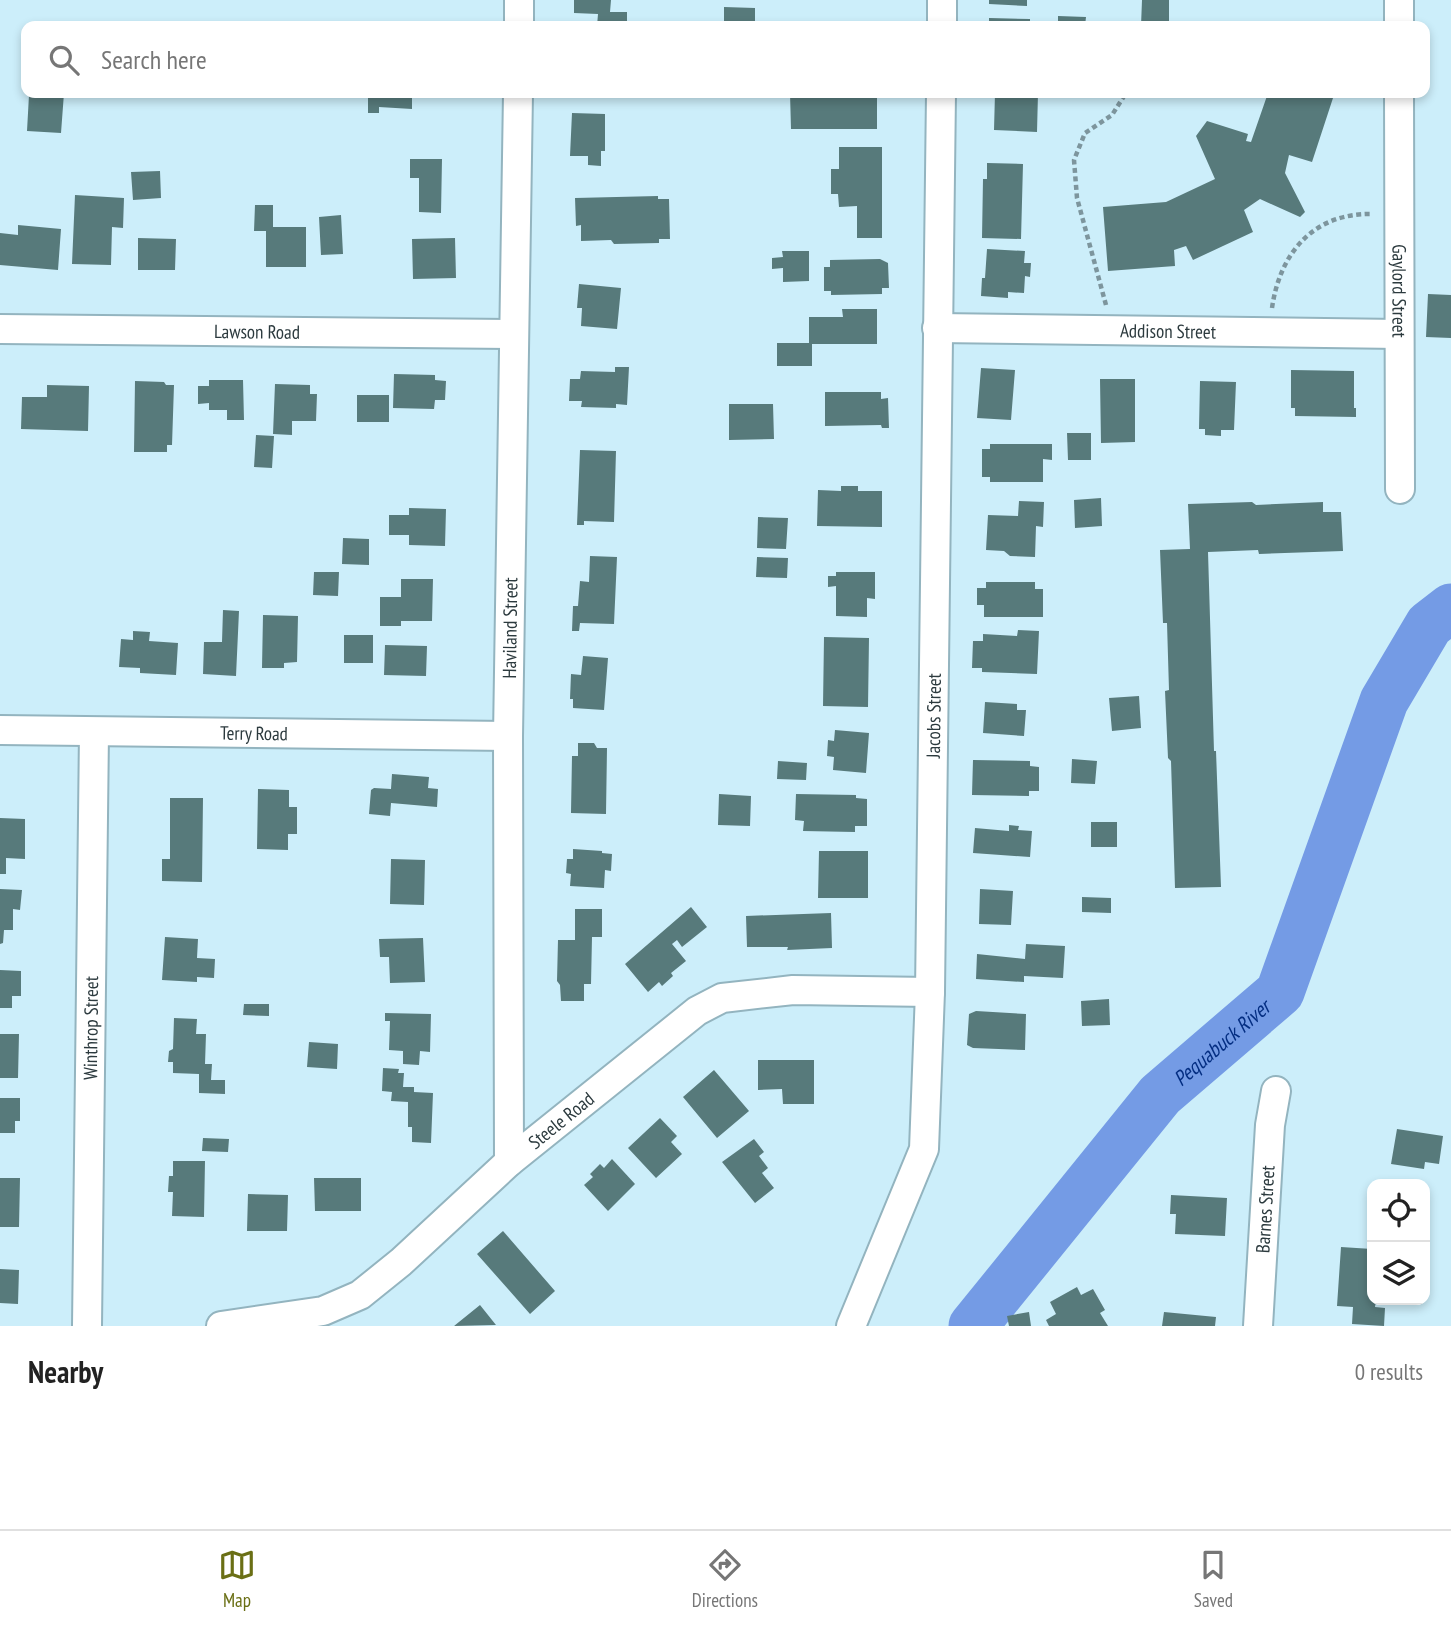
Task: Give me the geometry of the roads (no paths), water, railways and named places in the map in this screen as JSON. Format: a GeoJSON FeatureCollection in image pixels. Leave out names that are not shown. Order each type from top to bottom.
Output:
{"type":"FeatureCollection","features":[{"type":"Feature","properties":{"kind":"street"},"geometry":{"type":"LineString","coordinates":[[519,21],[520,0]]}},
{"type":"Feature","properties":{"kind":"street"},"geometry":{"type":"LineString","coordinates":[[942,0],[942,21]]}},
{"type":"Feature","properties":{"kind":"street"},"geometry":{"type":"LineString","coordinates":[[1399,0],[1399,21]]}},
{"type":"Feature","properties":{"kind":"street","name":"Haviland Street"},"geometry":{"type":"LineString","coordinates":[[509,1162],[508,736],[518,98]]}},
{"type":"Feature","properties":{"kind":"street","name":"Jacobs Street"},"geometry":{"type":"LineString","coordinates":[[851,1326],[924,1149],[930,992],[941,98]]}},
{"type":"Feature","properties":{"kind":"street","name":"Gaylord Street"},"geometry":{"type":"LineString","coordinates":[[1399,98],[1400,489]]}},
{"type":"Feature","properties":{"kind":"street","name":"Addison Street"},"geometry":{"type":"LineString","coordinates":[[937,328],[1399,334]]}},
{"type":"Feature","properties":{"kind":"street","name":"Lawson Road"},"geometry":{"type":"LineString","coordinates":[[0,329],[514,334]]}},
{"type":"Feature","properties":{"kind":"street","name":"Terry Road"},"geometry":{"type":"LineString","coordinates":[[0,730],[508,736]]}},
{"type":"Feature","properties":{"kind":"street","name":"Winthrop Street"},"geometry":{"type":"LineString","coordinates":[[87,1326],[94,732]]}},
{"type":"Feature","properties":{"kind":"street","name":"Steele Road"},"geometry":{"type":"LineString","coordinates":[[221,1326],[323,1311],[360,1294],[401,1262],[509,1162],[698,1011],[722,998],[793,990],[930,992]]}},
{"type":"Feature","properties":{"kind":"street","name":"Barnes Street"},"geometry":{"type":"LineString","coordinates":[[1258,1326],[1270,1125],[1276,1091]]}},
{"type":"Feature","properties":{"kind":"waterway","name":"Pequabuck River"},"geometry":{"type":"LineString","coordinates":[[973,1326],[1160,1095],[1280,992],[1384,701],[1429,625],[1451,608]]}}]}
